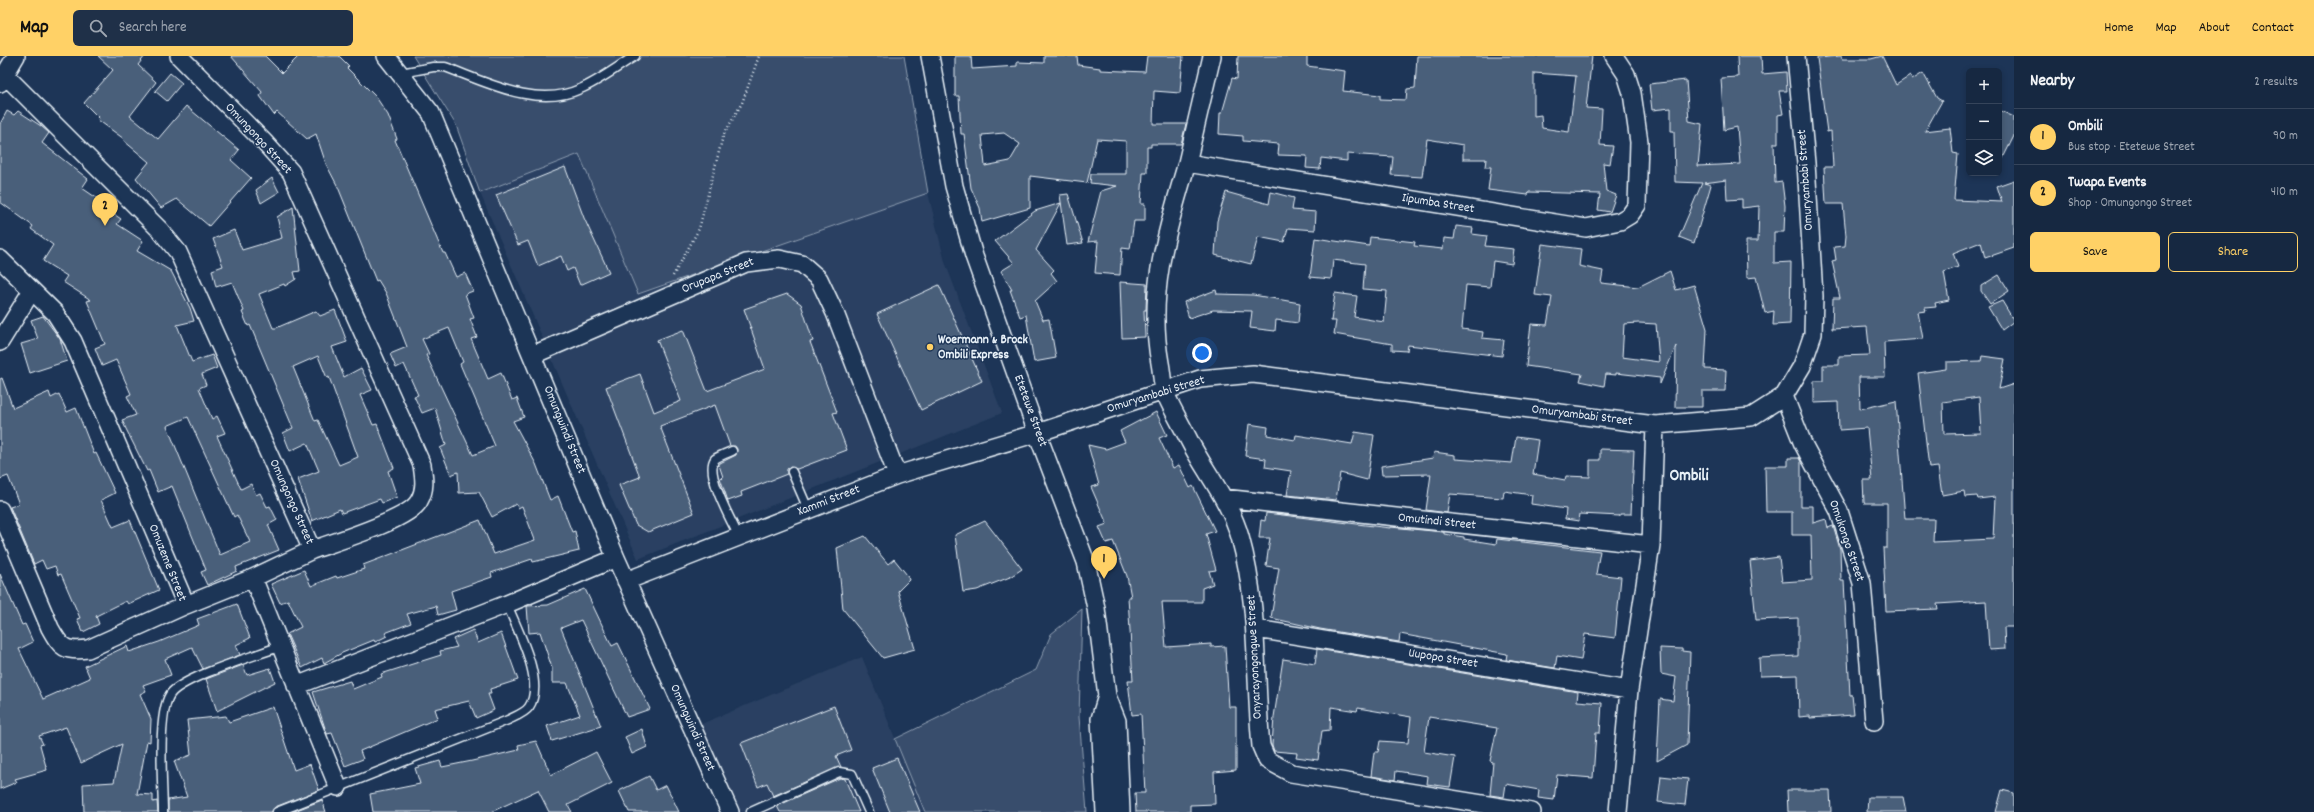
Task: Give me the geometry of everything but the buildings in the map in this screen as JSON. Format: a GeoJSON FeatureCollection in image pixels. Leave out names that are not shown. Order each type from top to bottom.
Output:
{"type":"FeatureCollection","features":[{"type":"Feature","properties":{"kind":"street"},"geometry":{"type":"LineString","coordinates":[[2,79],[16,56]]}},
{"type":"Feature","properties":{"kind":"street","name":"Omungongo Street"},"geometry":{"type":"LineString","coordinates":[[2,79],[160,230],[178,252],[312,550],[378,526],[412,509],[419,502],[424,490],[422,465],[291,172],[264,142],[179,56]]}},
{"type":"Feature","properties":{"kind":"street","name":"Omungwindi Street"},"geometry":{"type":"LineString","coordinates":[[386,56],[401,73],[431,113],[533,355],[616,558],[730,812]]}},
{"type":"Feature","properties":{"kind":"street","name":"Etetewe Street"},"geometry":{"type":"LineString","coordinates":[[930,56],[954,186],[974,256],[1037,433],[1086,562],[1096,608],[1107,696],[1117,721],[1120,812]]}},
{"type":"Feature","properties":{"kind":"street"},"geometry":{"type":"LineString","coordinates":[[1187,163],[1212,56]]}},
{"type":"Feature","properties":{"kind":"street","name":"Iipumba Street"},"geometry":{"type":"LineString","coordinates":[[1187,163],[1586,228],[1603,226],[1620,221],[1630,215],[1637,205],[1639,142],[1633,100],[1626,74],[1614,56]]}},
{"type":"Feature","properties":{"kind":"street","name":"Omuryambabi Street"},"geometry":{"type":"LineString","coordinates":[[1037,433],[1200,380],[1253,374],[1655,425],[1750,417],[1784,396],[1809,351],[1813,334],[1814,296],[1806,163],[1796,56]]}},
{"type":"Feature","properties":{"kind":"street","name":"Onyarayongongwe Street"},"geometry":{"type":"LineString","coordinates":[[1187,163],[1167,230],[1156,288],[1155,335],[1165,392],[1192,446],[1223,498],[1240,535],[1249,574],[1256,630],[1259,731],[1261,746],[1267,760],[1291,773],[1532,812]]}},
{"type":"Feature","properties":{"kind":"street","name":"Omuzeme Street"},"geometry":{"type":"LineString","coordinates":[[0,259],[31,292],[55,313],[73,341],[186,605],[88,649],[74,651],[65,649],[57,641],[50,628],[0,510]]}},
{"type":"Feature","properties":{"kind":"street","name":"Orupapa Street"},"geometry":{"type":"LineString","coordinates":[[533,355],[746,263],[779,259],[802,264],[819,279],[835,313],[897,475]]}},
{"type":"Feature","properties":{"kind":"street"},"geometry":{"type":"LineString","coordinates":[[0,342],[31,292]]}},
{"type":"Feature","properties":{"kind":"street","name":"Omukongo Street"},"geometry":{"type":"LineString","coordinates":[[1784,396],[1803,444],[1839,510],[1862,583],[1874,721]]}},
{"type":"Feature","properties":{"kind":"street"},"geometry":{"type":"LineString","coordinates":[[1618,812],[1629,690],[1651,545],[1655,425]]}},
{"type":"Feature","properties":{"kind":"street","name":"Xammi Street"},"geometry":{"type":"LineString","coordinates":[[626,581],[897,475],[1037,433]]}},
{"type":"Feature","properties":{"kind":"street","name":"Omutindi Street"},"geometry":{"type":"LineString","coordinates":[[1223,498],[1651,545]]}},
{"type":"Feature","properties":{"kind":"street"},"geometry":{"type":"LineString","coordinates":[[186,605],[253,578],[312,550]]}},
{"type":"Feature","properties":{"kind":"street"},"geometry":{"type":"LineString","coordinates":[[296,686],[507,604],[616,558]]}},
{"type":"Feature","properties":{"kind":"street"},"geometry":{"type":"LineString","coordinates":[[253,578],[338,787]]}},
{"type":"Feature","properties":{"kind":"street","name":"Uupopo Street"},"geometry":{"type":"LineString","coordinates":[[1256,630],[1629,690]]}},
{"type":"Feature","properties":{"kind":"street","name":"Etetewe Street"},"geometry":{"type":"LineString","coordinates":[[1105,812],[1100,720],[1107,696]]}},
{"type":"Feature","properties":{"kind":"lane"},"geometry":{"type":"LineString","coordinates":[[401,73],[433,66],[445,67],[521,95],[546,97],[579,90],[634,56]]}},
{"type":"Feature","properties":{"kind":"lane"},"geometry":{"type":"LineString","coordinates":[[732,451],[716,459],[712,467],[712,475],[724,506],[739,537]]}},
{"type":"Feature","properties":{"kind":"lane"},"geometry":{"type":"LineString","coordinates":[[792,472],[808,510]]}},
{"type":"Feature","properties":{"kind":"lane"},"geometry":{"type":"LineString","coordinates":[[277,812],[508,720],[528,708],[535,693],[534,674],[507,604]]}},
{"type":"Feature","properties":{"kind":"lane"},"geometry":{"type":"LineString","coordinates":[[164,812],[162,723],[165,704],[171,693],[187,682],[281,646]]}},
{"type":"Feature","properties":{"kind":"lane"},"geometry":{"type":"LineString","coordinates":[[756,811],[839,772],[852,774],[869,812]]}},
{"type":"Feature","properties":{"kind":"path"},"geometry":{"type":"LineString","coordinates":[[662,299],[699,229],[723,136],[742,103],[759,56]]}},
{"type":"Feature","properties":{"kind":"shaded area"},"geometry":{"type":"Polygon","coordinates":[[[413,56],[904,56],[928,193],[638,294],[579,154],[480,193],[456,125],[413,56]]]}},
{"type":"Feature","properties":{"kind":"shaded area"},"geometry":{"type":"Polygon","coordinates":[[[579,154],[639,294],[928,193],[945,262],[1002,413],[638,559],[480,193],[579,154]]]}},
{"type":"Feature","properties":{"kind":"shaded area"},"geometry":{"type":"Polygon","coordinates":[[[1082,609],[1079,717],[1087,812],[925,812],[895,739],[1036,670],[1051,634],[1082,609]]]}},
{"type":"Feature","properties":{"kind":"shaded area"},"geometry":{"type":"Polygon","coordinates":[[[862,657],[925,812],[735,812],[699,725],[862,657]]]}},
{"type":"Feature","properties":{"kind":"place","name":"Twapa Events"},"geometry":{"type":"Point","coordinates":[105,226]}},
{"type":"Feature","properties":{"kind":"place","name":"Woermann & Brock Ombili Express"},"geometry":{"type":"Point","coordinates":[930,347]}},
{"type":"Feature","properties":{"kind":"place","name":"Ombili"},"geometry":{"type":"Point","coordinates":[1104,579]}},
{"type":"Feature","properties":{"kind":"district","name":"Ombili"},"geometry":{"type":"Point","coordinates":[1689,477]}}]}
